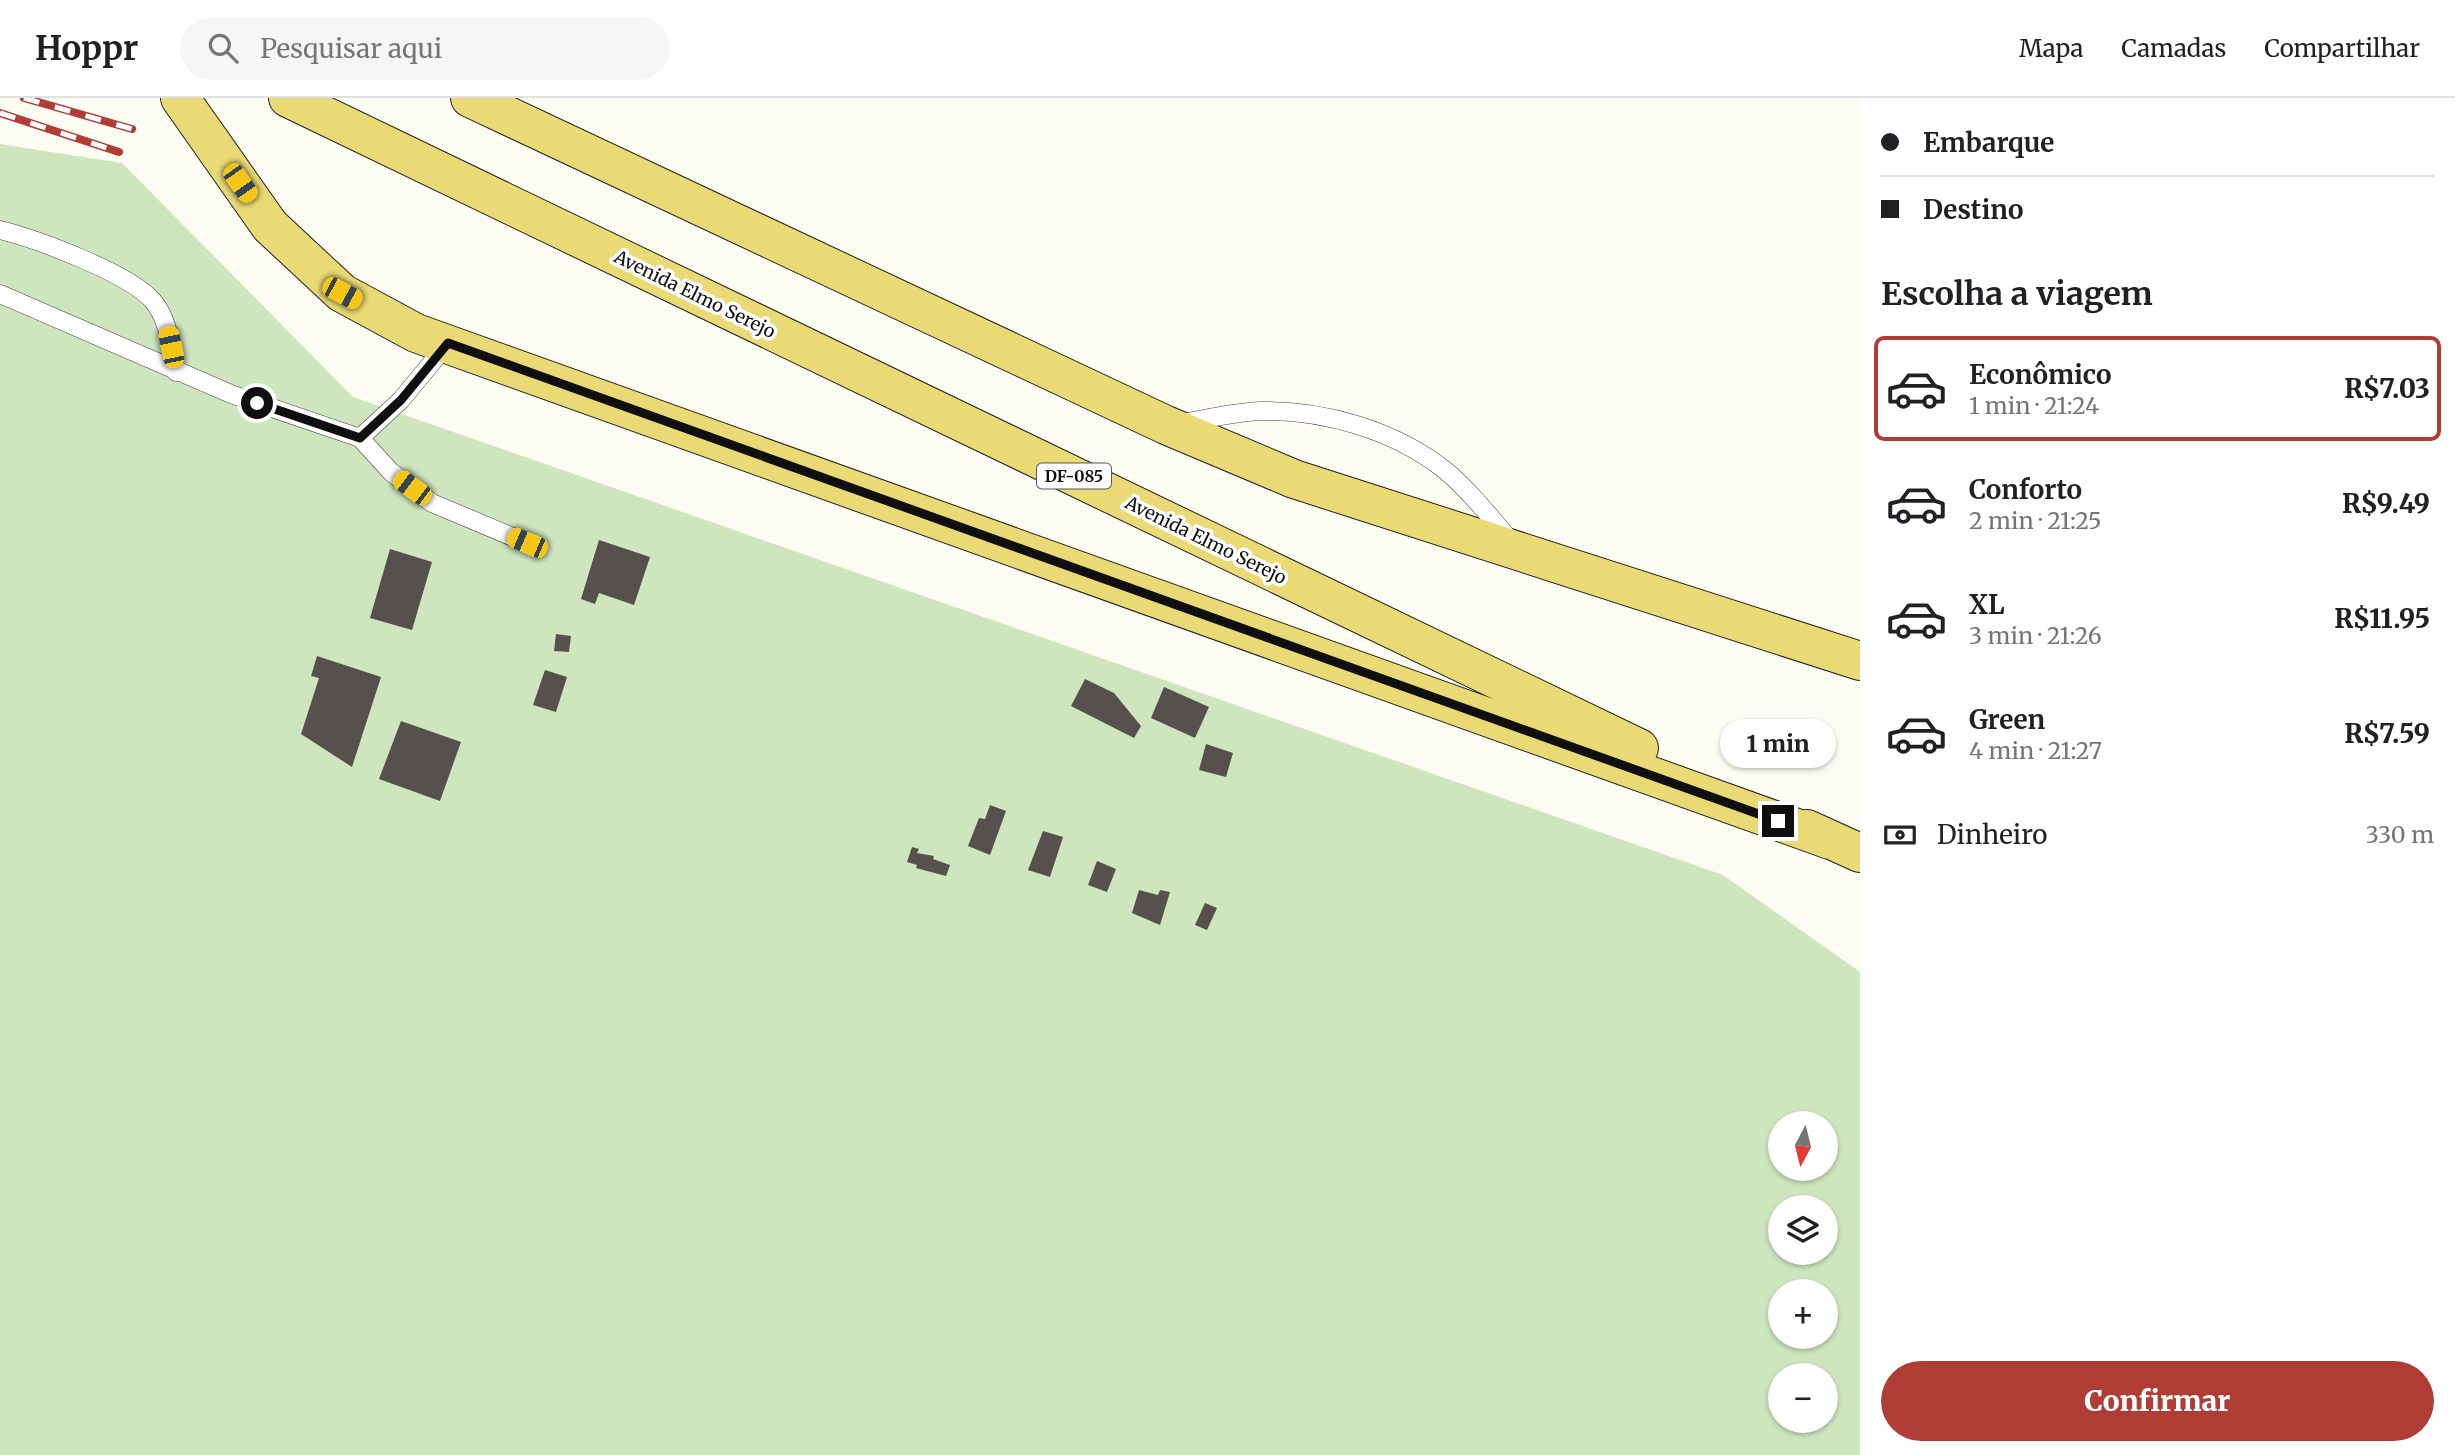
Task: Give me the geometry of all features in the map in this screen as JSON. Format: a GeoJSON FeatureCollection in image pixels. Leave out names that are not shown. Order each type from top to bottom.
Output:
{"type":"FeatureCollection","features":[{"type":"Feature","properties":{"kind":"main road"},"geometry":{"type":"LineString","coordinates":[[180,98],[270,226],[342,293],[416,333],[1849,846]]}},
{"type":"Feature","properties":{"kind":"main road","name":"Avenida Elmo Serejo"},"geometry":{"type":"LineString","coordinates":[[288,98],[1849,846]]}},
{"type":"Feature","properties":{"kind":"main road"},"geometry":{"type":"LineString","coordinates":[[470,98],[512,107],[1166,425],[1294,479],[1860,661]]}},
{"type":"Feature","properties":{"kind":"lane"},"geometry":{"type":"LineString","coordinates":[[0,230],[44,242],[119,279],[152,299],[165,321],[176,372]]}},
{"type":"Feature","properties":{"kind":"lane"},"geometry":{"type":"LineString","coordinates":[[0,294],[176,372],[231,394],[360,438],[391,472],[432,503],[527,543]]}},
{"type":"Feature","properties":{"kind":"lane"},"geometry":{"type":"LineString","coordinates":[[360,438],[401,400],[448,343]]}},
{"type":"Feature","properties":{"kind":"lane"},"geometry":{"type":"LineString","coordinates":[[1166,425],[1259,411],[1310,413],[1365,428],[1411,447],[1445,470],[1520,551]]}},
{"type":"Feature","properties":{"kind":"green space"},"geometry":{"type":"Polygon","coordinates":[[[0,144],[122,163],[353,397],[1723,875],[1860,972],[1860,1455],[0,1455],[0,144]]]}},
{"type":"Feature","properties":{"kind":"building"},"geometry":{"type":"Polygon","coordinates":[[[599,540],[650,557],[634,605],[599,593],[595,604],[581,599],[599,540]]]}},
{"type":"Feature","properties":{"kind":"building"},"geometry":{"type":"Polygon","coordinates":[[[390,549],[432,562],[412,630],[370,618],[390,549]]]}},
{"type":"Feature","properties":{"kind":"building"},"geometry":{"type":"Polygon","coordinates":[[[556,634],[571,636],[569,652],[554,651],[556,634]]]}},
{"type":"Feature","properties":{"kind":"building"},"geometry":{"type":"Polygon","coordinates":[[[317,656],[381,677],[352,767],[301,734],[319,678],[311,676],[317,656]]]}},
{"type":"Feature","properties":{"kind":"building"},"geometry":{"type":"Polygon","coordinates":[[[545,670],[567,677],[556,712],[533,705],[545,670]]]}},
{"type":"Feature","properties":{"kind":"building"},"geometry":{"type":"Polygon","coordinates":[[[1085,679],[1114,693],[1141,726],[1134,738],[1071,706],[1085,679]]]}},
{"type":"Feature","properties":{"kind":"building"},"geometry":{"type":"Polygon","coordinates":[[[1164,687],[1209,707],[1195,738],[1151,718],[1164,687]]]}},
{"type":"Feature","properties":{"kind":"building"},"geometry":{"type":"Polygon","coordinates":[[[401,721],[461,742],[440,801],[379,779],[401,721]]]}},
{"type":"Feature","properties":{"kind":"building"},"geometry":{"type":"Polygon","coordinates":[[[1206,744],[1233,753],[1226,777],[1199,770],[1206,744]]]}},
{"type":"Feature","properties":{"kind":"building"},"geometry":{"type":"Polygon","coordinates":[[[990,805],[1006,811],[990,855],[968,846],[979,818],[985,819],[990,805]]]}},
{"type":"Feature","properties":{"kind":"building"},"geometry":{"type":"Polygon","coordinates":[[[1043,831],[1063,837],[1050,877],[1028,870],[1043,831]]]}},
{"type":"Feature","properties":{"kind":"building"},"geometry":{"type":"Polygon","coordinates":[[[912,847],[919,849],[917,853],[934,856],[933,859],[950,865],[946,876],[916,868],[917,865],[907,862],[912,847]]]}},
{"type":"Feature","properties":{"kind":"building"},"geometry":{"type":"Polygon","coordinates":[[[1097,861],[1116,869],[1107,892],[1088,885],[1097,861]]]}},
{"type":"Feature","properties":{"kind":"building"},"geometry":{"type":"Polygon","coordinates":[[[1139,890],[1158,895],[1160,890],[1170,892],[1160,925],[1132,913],[1139,890]]]}},
{"type":"Feature","properties":{"kind":"building"},"geometry":{"type":"Polygon","coordinates":[[[1205,903],[1217,908],[1207,930],[1195,925],[1205,903]]]}},
{"type":"Feature","properties":{"kind":"railway"},"geometry":{"type":"LineString","coordinates":[[24,98],[132,129]]}},
{"type":"Feature","properties":{"kind":"railway"},"geometry":{"type":"LineString","coordinates":[[0,113],[119,152]]}},
{"type":"Feature","properties":{"kind":"route"},"geometry":{"type":"LineString","coordinates":[[257,403],[360,438],[401,400],[448,343],[1778,821]]}}]}
